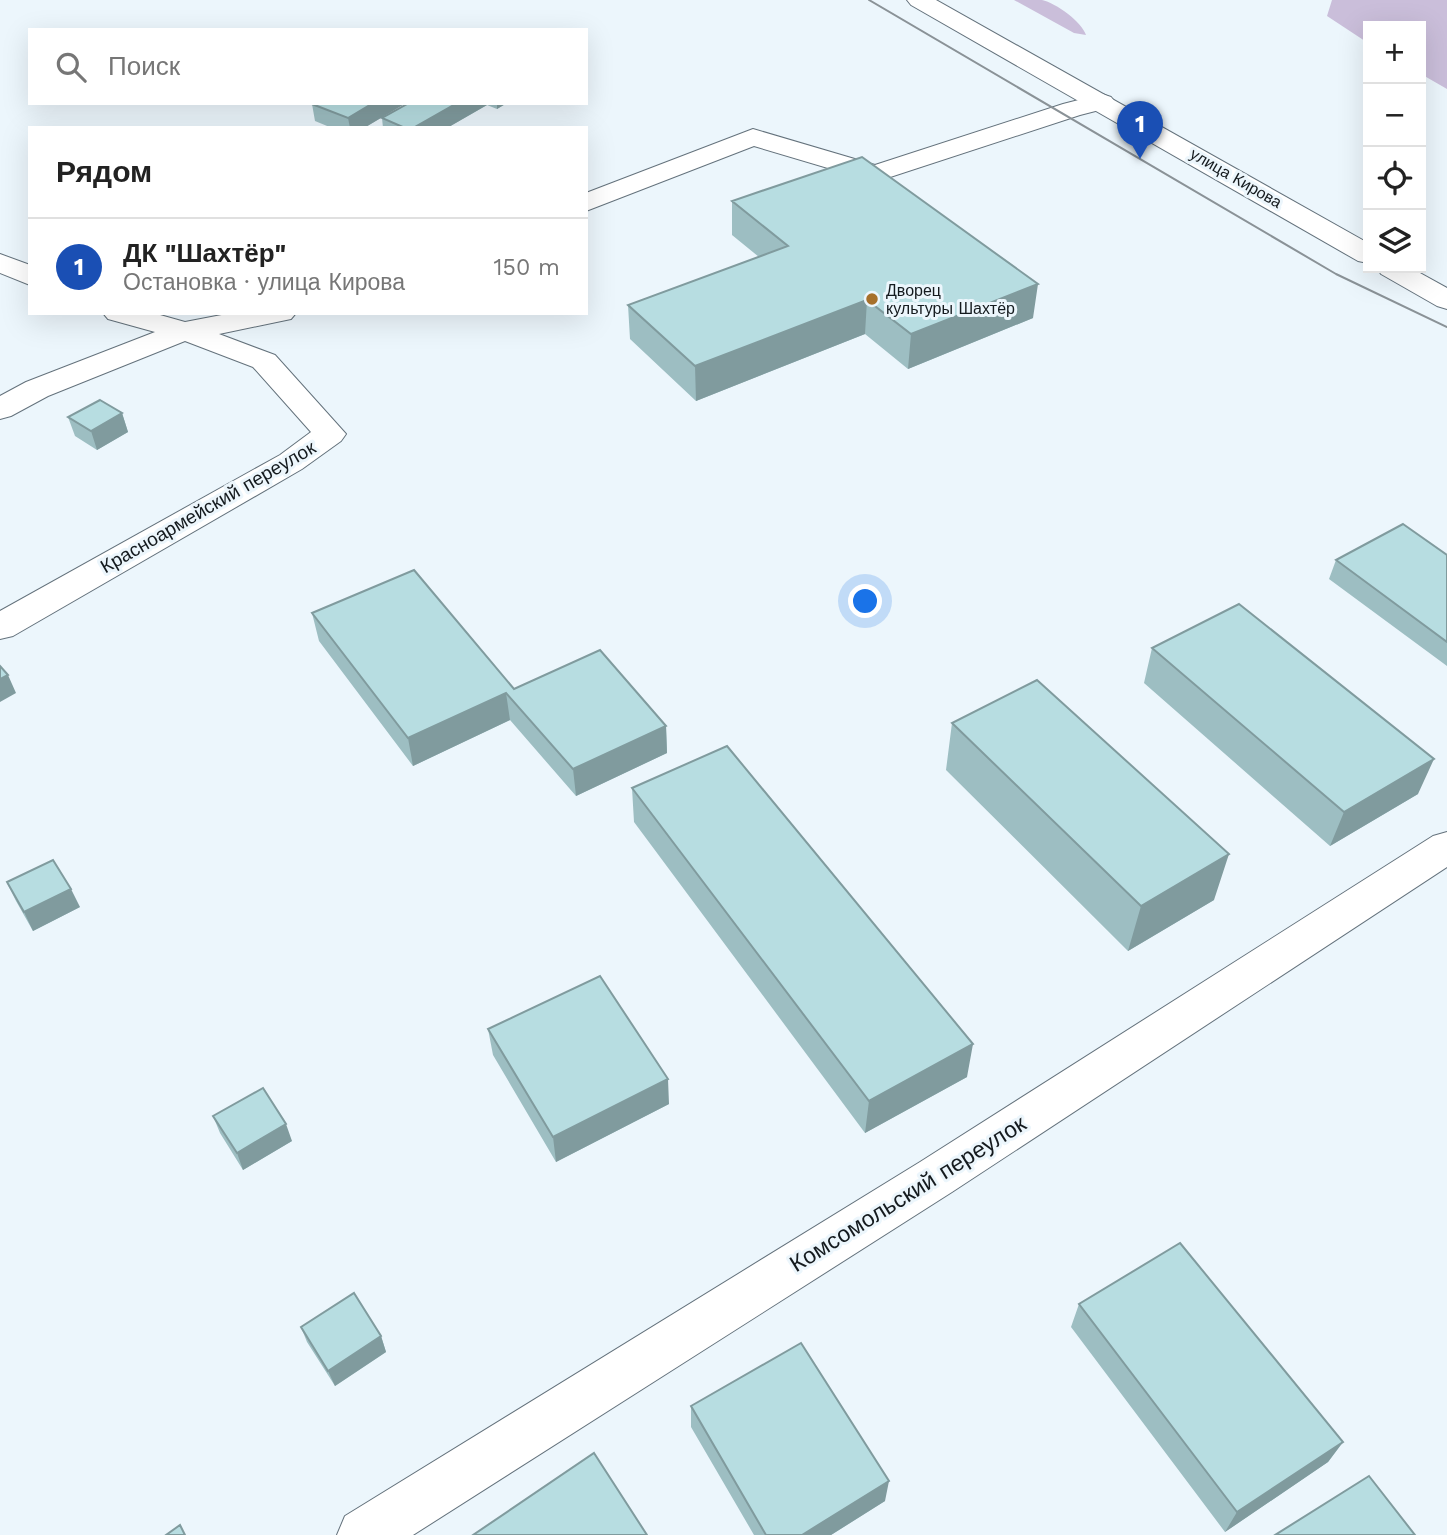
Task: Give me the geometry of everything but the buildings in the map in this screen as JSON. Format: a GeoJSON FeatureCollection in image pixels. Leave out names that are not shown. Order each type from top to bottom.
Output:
{"type":"FeatureCollection","features":[{"type":"Feature","properties":{"kind":"street","name":"улица Кирова"},"geometry":{"type":"LineString","coordinates":[[919,0],[1363,252]]}},
{"type":"Feature","properties":{"kind":"street"},"geometry":{"type":"LineString","coordinates":[[588,202],[753,137],[875,174],[1102,102]]}},
{"type":"Feature","properties":{"kind":"street"},"geometry":{"type":"LineString","coordinates":[[0,263],[28,275]]}},
{"type":"Feature","properties":{"kind":"street"},"geometry":{"type":"LineString","coordinates":[[1400,273],[1447,300]]}},
{"type":"Feature","properties":{"kind":"street"},"geometry":{"type":"LineString","coordinates":[[125,315],[185,331]]}},
{"type":"Feature","properties":{"kind":"street"},"geometry":{"type":"LineString","coordinates":[[0,408],[37,389],[185,331],[270,315]]}},
{"type":"Feature","properties":{"kind":"street","name":"Красноармейский переулок"},"geometry":{"type":"LineString","coordinates":[[0,627],[291,462],[330,434],[264,361],[185,331]]}},
{"type":"Feature","properties":{"kind":"street","name":"Комсомольский переулок"},"geometry":{"type":"LineString","coordinates":[[365,1535],[936,1177],[1447,847]]}},
{"type":"Feature","properties":{"kind":"shaded area"},"geometry":{"type":"Polygon","coordinates":[[[1014,0],[1042,0],[1054,5],[1074,19],[1086,35],[1074,33],[1014,0]]]}},
{"type":"Feature","properties":{"kind":"shaded area"},"geometry":{"type":"Polygon","coordinates":[[[1332,0],[1447,0],[1447,89],[1426,77],[1426,21],[1363,21],[1363,40],[1327,16],[1332,0]]]}},
{"type":"Feature","properties":{"kind":"tram line"},"geometry":{"type":"LineString","coordinates":[[869,0],[1336,274],[1447,327]]}},
{"type":"Feature","properties":{"kind":"place","name":"ДК \"Шахтёр\""},"geometry":{"type":"Point","coordinates":[1140,159]}},
{"type":"Feature","properties":{"kind":"place","name":"Дворец культуры Шахтёр"},"geometry":{"type":"Point","coordinates":[872,299]}}]}
